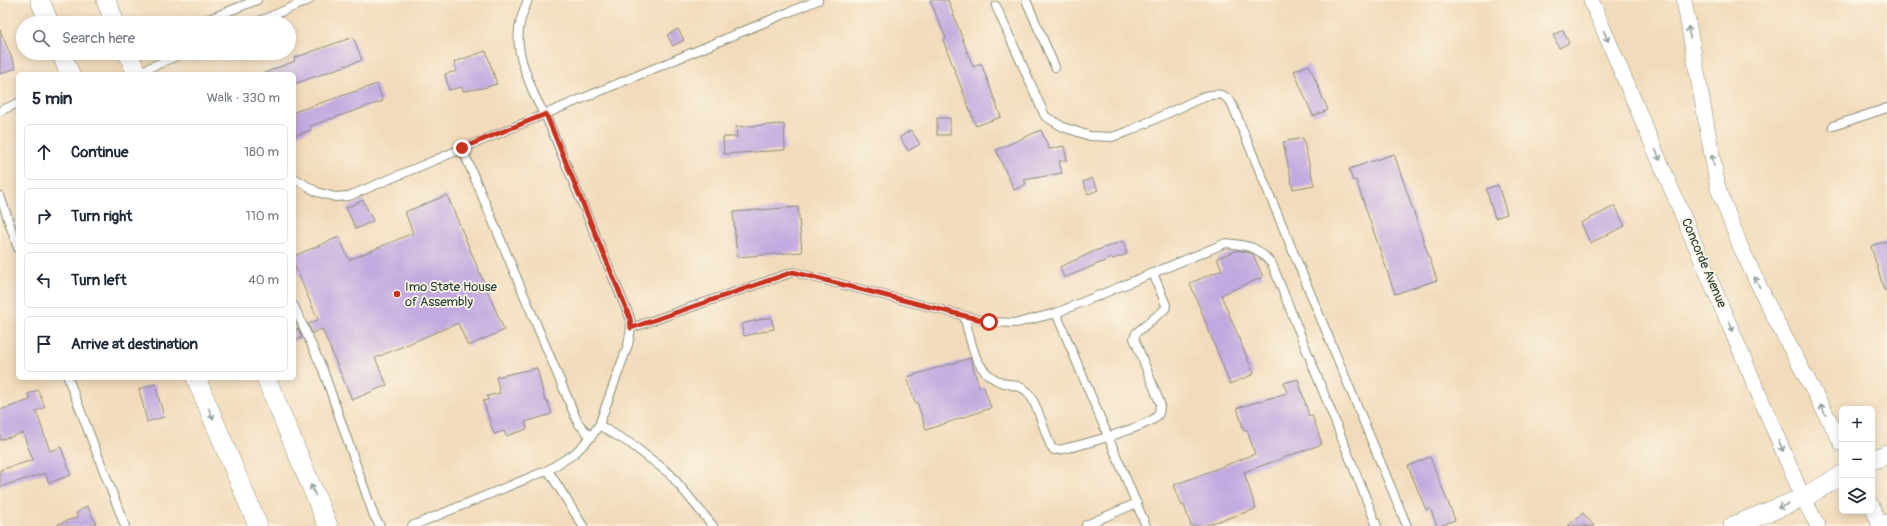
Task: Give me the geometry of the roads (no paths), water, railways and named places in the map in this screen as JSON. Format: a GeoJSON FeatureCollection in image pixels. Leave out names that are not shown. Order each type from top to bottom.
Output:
{"type":"FeatureCollection","features":[{"type":"Feature","properties":{"kind":"street"},"geometry":{"type":"LineString","coordinates":[[40,0],[46,16]]}},
{"type":"Feature","properties":{"kind":"street"},"geometry":{"type":"LineString","coordinates":[[106,0],[113,16]]}},
{"type":"Feature","properties":{"kind":"street","name":"Concorde Avenue"},"geometry":{"type":"LineString","coordinates":[[1591,0],[1803,498],[1818,526]]}},
{"type":"Feature","properties":{"kind":"street"},"geometry":{"type":"LineString","coordinates":[[1684,0],[1718,188],[1747,262],[1776,322],[1841,442]]}},
{"type":"Feature","properties":{"kind":"street"},"geometry":{"type":"LineString","coordinates":[[131,60],[136,72]]}},
{"type":"Feature","properties":{"kind":"street"},"geometry":{"type":"LineString","coordinates":[[197,380],[258,526]]}},
{"type":"Feature","properties":{"kind":"street"},"geometry":{"type":"LineString","coordinates":[[267,380],[328,526]]}},
{"type":"Feature","properties":{"kind":"street"},"geometry":{"type":"LineString","coordinates":[[1875,459],[1887,454]]}},
{"type":"Feature","properties":{"kind":"street"},"geometry":{"type":"LineString","coordinates":[[1733,526],[1803,498],[1839,477]]}},
{"type":"Feature","properties":{"kind":"street"},"geometry":{"type":"LineString","coordinates":[[1875,513],[1881,526],[1887,524]]}},
{"type":"Feature","properties":{"kind":"lane"},"geometry":{"type":"LineString","coordinates":[[217,16],[257,0]]}},
{"type":"Feature","properties":{"kind":"lane"},"geometry":{"type":"LineString","coordinates":[[271,16],[309,0]]}},
{"type":"Feature","properties":{"kind":"lane"},"geometry":{"type":"LineString","coordinates":[[412,526],[548,470],[574,454],[591,437],[599,425],[628,345],[631,328],[630,318],[546,114],[539,106],[520,60],[518,36],[522,12],[528,0]]}},
{"type":"Feature","properties":{"kind":"lane"},"geometry":{"type":"LineString","coordinates":[[296,179],[317,192],[335,197],[349,196],[818,0]]}},
{"type":"Feature","properties":{"kind":"lane"},"geometry":{"type":"LineString","coordinates":[[1026,0],[1055,67]]}},
{"type":"Feature","properties":{"kind":"lane"},"geometry":{"type":"LineString","coordinates":[[996,6],[1045,116],[1063,127],[1090,136],[1112,137],[1205,96],[1218,93],[1224,94],[1231,102],[1406,526]]}},
{"type":"Feature","properties":{"kind":"lane"},"geometry":{"type":"LineString","coordinates":[[141,72],[168,60]]}},
{"type":"Feature","properties":{"kind":"lane"},"geometry":{"type":"LineString","coordinates":[[0,111],[16,104]]}},
{"type":"Feature","properties":{"kind":"lane"},"geometry":{"type":"LineString","coordinates":[[1833,126],[1887,108]]}},
{"type":"Feature","properties":{"kind":"lane"},"geometry":{"type":"LineString","coordinates":[[462,148],[578,423],[591,437]]}},
{"type":"Feature","properties":{"kind":"lane"},"geometry":{"type":"LineString","coordinates":[[0,196],[16,242]]}},
{"type":"Feature","properties":{"kind":"lane"},"geometry":{"type":"LineString","coordinates":[[631,328],[793,272],[989,322],[1017,323],[1056,313],[1226,242],[1248,246],[1261,251],[1272,264],[1377,526]]}},
{"type":"Feature","properties":{"kind":"lane"},"geometry":{"type":"LineString","coordinates":[[964,316],[979,367],[993,380],[1019,385],[1030,396],[1051,447],[1054,450],[1064,450],[1154,419],[1160,410],[1160,403],[1134,338],[1136,333],[1166,309],[1166,305],[1153,273]]}},
{"type":"Feature","properties":{"kind":"lane"},"geometry":{"type":"LineString","coordinates":[[296,310],[323,370],[374,516],[380,526]]}},
{"type":"Feature","properties":{"kind":"lane"},"geometry":{"type":"LineString","coordinates":[[1056,313],[1146,526]]}},
{"type":"Feature","properties":{"kind":"lane"},"geometry":{"type":"LineString","coordinates":[[69,380],[125,526]]}},
{"type":"Feature","properties":{"kind":"lane"},"geometry":{"type":"LineString","coordinates":[[599,425],[631,444],[670,474],[713,526]]}},
{"type":"Feature","properties":{"kind":"lane"},"geometry":{"type":"LineString","coordinates":[[548,470],[583,526]]}},
{"type":"Feature","properties":{"kind":"lane"},"geometry":{"type":"LineString","coordinates":[[1086,525],[1137,503]]}},
{"type":"Feature","properties":{"kind":"place","name":"Imo State House of Assembly"},"geometry":{"type":"Point","coordinates":[397,294]}}]}
